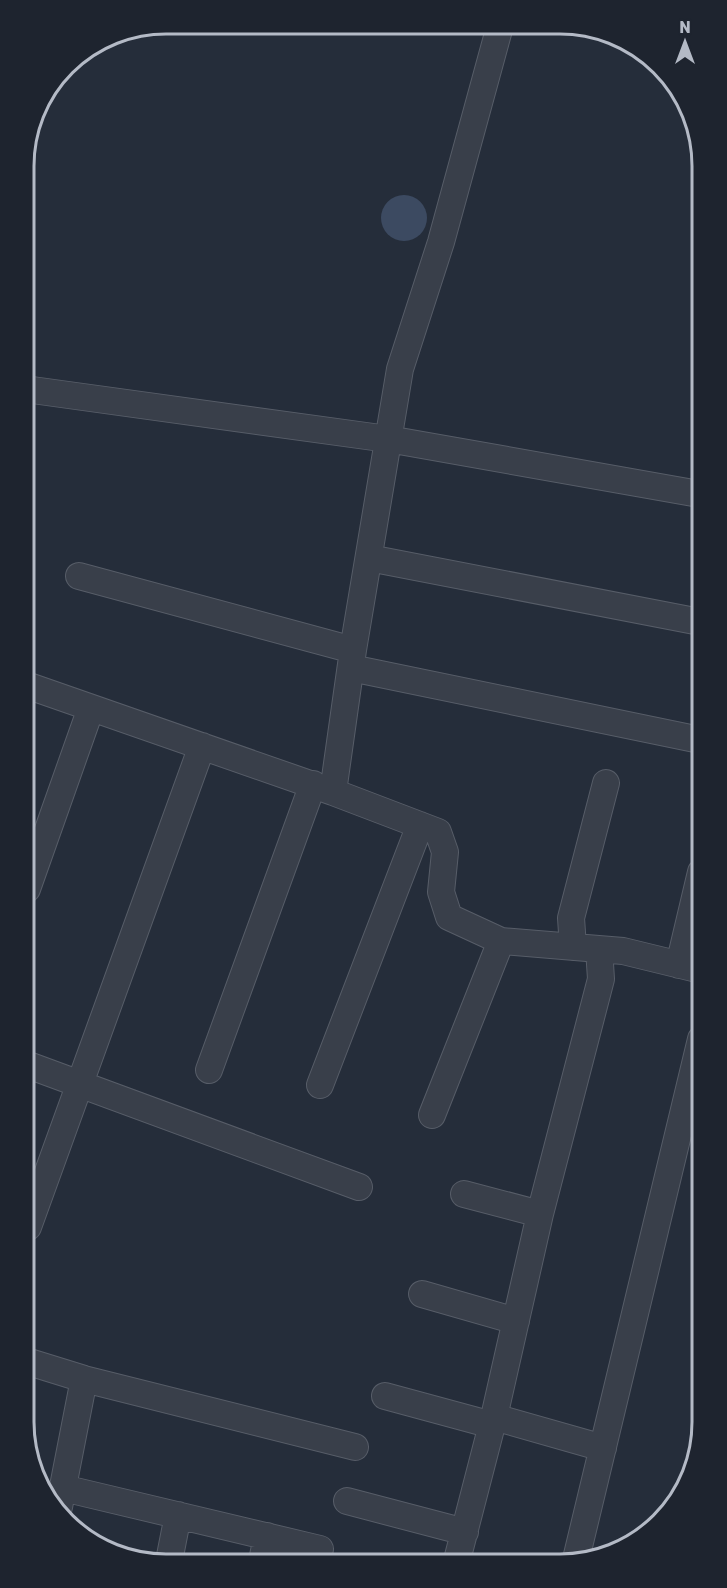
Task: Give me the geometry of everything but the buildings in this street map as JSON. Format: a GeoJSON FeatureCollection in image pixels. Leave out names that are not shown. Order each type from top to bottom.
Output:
{"type":"FeatureCollection","features":[{"type":"Feature","properties":{"kind":"street"},"geometry":{"type":"LineString","coordinates":[[208,1070],[323,788],[352,659],[400,369],[441,242],[498,34]]}},
{"type":"Feature","properties":{"kind":"street"},"geometry":{"type":"LineString","coordinates":[[35,390],[388,439],[692,493]]}},
{"type":"Feature","properties":{"kind":"street"},"geometry":{"type":"LineString","coordinates":[[369,558],[692,620]]}},
{"type":"Feature","properties":{"kind":"street"},"geometry":{"type":"LineString","coordinates":[[79,576],[352,659],[692,738]]}},
{"type":"Feature","properties":{"kind":"street"},"geometry":{"type":"LineString","coordinates":[[35,688],[323,788],[438,832],[445,852],[441,892],[449,917],[501,941],[623,951],[690,967],[692,950]]}},
{"type":"Feature","properties":{"kind":"street"},"geometry":{"type":"LineString","coordinates":[[34,868],[91,708]]}},
{"type":"Feature","properties":{"kind":"street"},"geometry":{"type":"LineString","coordinates":[[34,1210],[202,746]]}},
{"type":"Feature","properties":{"kind":"street"},"geometry":{"type":"LineString","coordinates":[[573,947],[571,918],[606,783]]}},
{"type":"Feature","properties":{"kind":"street"},"geometry":{"type":"LineString","coordinates":[[320,1085],[420,825]]}},
{"type":"Feature","properties":{"kind":"street"},"geometry":{"type":"LineString","coordinates":[[432,1114],[501,941]]}},
{"type":"Feature","properties":{"kind":"street"},"geometry":{"type":"LineString","coordinates":[[459,1554],[493,1421],[540,1214],[602,979],[599,949]]}},
{"type":"Feature","properties":{"kind":"street"},"geometry":{"type":"LineString","coordinates":[[34,1067],[359,1187]]}},
{"type":"Feature","properties":{"kind":"street"},"geometry":{"type":"LineString","coordinates":[[578,1552],[692,1077]]}},
{"type":"Feature","properties":{"kind":"street"},"geometry":{"type":"LineString","coordinates":[[464,1194],[540,1214]]}},
{"type":"Feature","properties":{"kind":"street"},"geometry":{"type":"LineString","coordinates":[[422,1294],[516,1321]]}},
{"type":"Feature","properties":{"kind":"street"},"geometry":{"type":"LineString","coordinates":[[34,1364],[84,1379],[355,1447]]}},
{"type":"Feature","properties":{"kind":"street"},"geometry":{"type":"LineString","coordinates":[[84,1379],[61,1497],[178,1515],[265,1549],[320,1549]]}},
{"type":"Feature","properties":{"kind":"street"},"geometry":{"type":"LineString","coordinates":[[385,1396],[603,1448]]}},
{"type":"Feature","properties":{"kind":"street"},"geometry":{"type":"LineString","coordinates":[[347,1501],[465,1532]]}},
{"type":"Feature","properties":{"kind":"street"},"geometry":{"type":"LineString","coordinates":[[170,1554],[178,1515]]}},
{"type":"Feature","properties":{"kind":"water"},"geometry":{"type":"Polygon","coordinates":[[[404,195],[420,202],[427,218],[420,234],[404,241],[388,234],[381,218],[388,202],[404,195]]]}}]}
